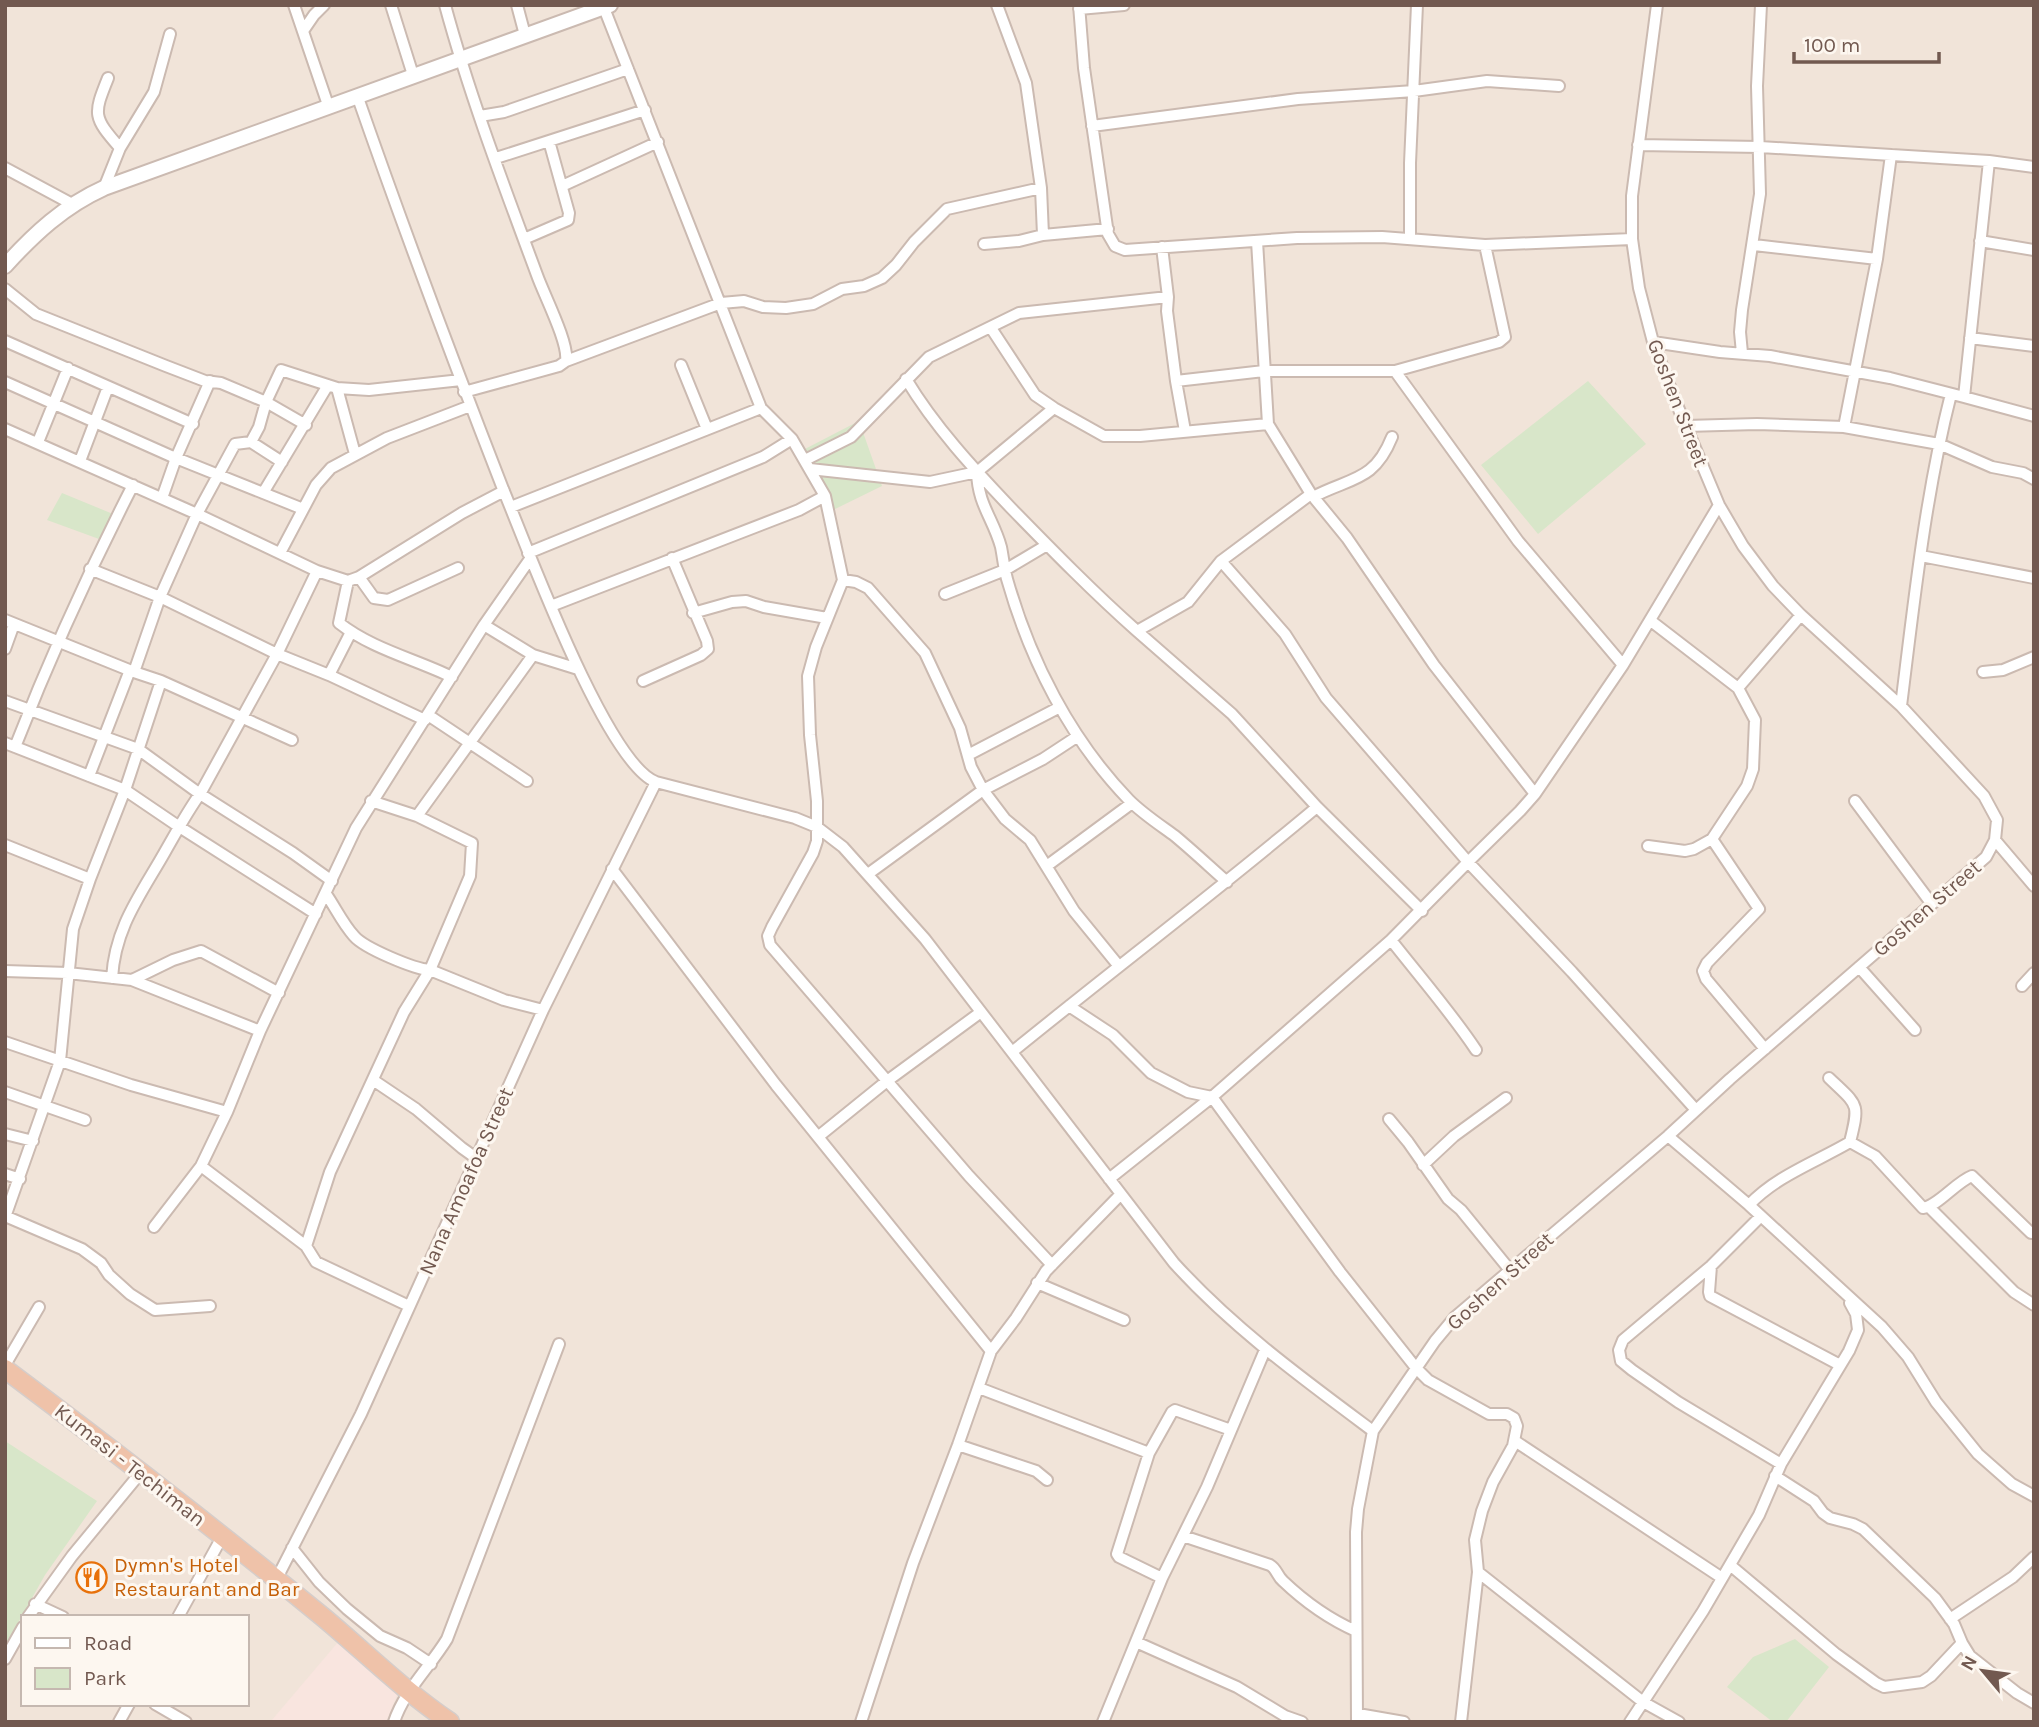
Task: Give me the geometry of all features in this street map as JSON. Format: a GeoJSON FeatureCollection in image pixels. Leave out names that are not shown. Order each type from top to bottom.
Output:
{"type":"FeatureCollection","features":[{"type":"Feature","properties":{"kind":"highway","name":"Kumasi - Techiman"},"geometry":{"type":"LineString","coordinates":[[5,1367],[142,1471],[323,1617],[409,1692],[450,1722]]}},
{"type":"Feature","properties":{"kind":"street"},"geometry":{"type":"LineString","coordinates":[[294,5],[328,105]]}},
{"type":"Feature","properties":{"kind":"street"},"geometry":{"type":"LineString","coordinates":[[303,32],[324,5]]}},
{"type":"Feature","properties":{"kind":"street"},"geometry":{"type":"LineString","coordinates":[[391,5],[413,75]]}},
{"type":"Feature","properties":{"kind":"street"},"geometry":{"type":"LineString","coordinates":[[445,5],[459,58],[546,302],[566,346],[566,360]]}},
{"type":"Feature","properties":{"kind":"street"},"geometry":{"type":"LineString","coordinates":[[517,5],[524,35]]}},
{"type":"Feature","properties":{"kind":"street"},"geometry":{"type":"LineString","coordinates":[[997,5],[1026,83],[1041,188],[1044,235]]}},
{"type":"Feature","properties":{"kind":"street"},"geometry":{"type":"LineString","coordinates":[[1124,5],[1079,7],[1092,126],[1108,229],[1115,246],[1125,250],[1297,237],[1410,239],[1485,245],[1632,239]]}},
{"type":"Feature","properties":{"kind":"street"},"geometry":{"type":"LineString","coordinates":[[1410,239],[1410,163],[1418,5]]}},
{"type":"Feature","properties":{"kind":"street","name":"Goshen Street"},"geometry":{"type":"LineString","coordinates":[[1357,1718],[1356,1532],[1373,1431],[1416,1368],[1455,1317],[1668,1136],[1986,857],[1996,840],[1997,820],[1984,796],[1901,706],[1801,615],[1773,586],[1742,546],[1719,505],[1686,426],[1653,342],[1639,288],[1632,239],[1632,196],[1657,5]]}},
{"type":"Feature","properties":{"kind":"street"},"geometry":{"type":"LineString","coordinates":[[1742,353],[1742,310],[1760,194],[1757,86],[1761,5]]}},
{"type":"Feature","properties":{"kind":"street"},"geometry":{"type":"LineString","coordinates":[[5,266],[31,238],[72,204],[104,188],[328,105],[607,7],[628,69],[761,408],[792,439],[825,496],[843,580],[808,676],[817,842],[768,936],[770,944],[970,1176],[1052,1265]]}},
{"type":"Feature","properties":{"kind":"street"},"geometry":{"type":"LineString","coordinates":[[104,188],[120,148],[154,92],[170,34]]}},
{"type":"Feature","properties":{"kind":"street"},"geometry":{"type":"LineString","coordinates":[[480,116],[504,112],[628,69]]}},
{"type":"Feature","properties":{"kind":"street"},"geometry":{"type":"LineString","coordinates":[[107,78],[97,106],[97,115],[105,131],[120,148]]}},
{"type":"Feature","properties":{"kind":"street"},"geometry":{"type":"LineString","coordinates":[[1092,126],[1297,99],[1414,92],[1487,81],[1559,86]]}},
{"type":"Feature","properties":{"kind":"street"},"geometry":{"type":"LineString","coordinates":[[357,95],[405,234],[529,556],[578,669],[602,716],[633,763],[646,779],[795,818],[817,828],[843,847],[925,939],[1120,1195],[1190,1281],[1265,1350],[1373,1431]]}},
{"type":"Feature","properties":{"kind":"street"},"geometry":{"type":"LineString","coordinates":[[496,158],[645,110]]}},
{"type":"Feature","properties":{"kind":"street"},"geometry":{"type":"LineString","coordinates":[[524,239],[568,220],[569,213],[549,141]]}},
{"type":"Feature","properties":{"kind":"street"},"geometry":{"type":"LineString","coordinates":[[562,186],[657,142]]}},
{"type":"Feature","properties":{"kind":"street"},"geometry":{"type":"LineString","coordinates":[[1638,145],[1760,147],[1989,161],[2034,167]]}},
{"type":"Feature","properties":{"kind":"street"},"geometry":{"type":"LineString","coordinates":[[1844,427],[1878,259],[1891,155]]}},
{"type":"Feature","properties":{"kind":"street"},"geometry":{"type":"LineString","coordinates":[[1964,397],[1989,161]]}},
{"type":"Feature","properties":{"kind":"street"},"geometry":{"type":"LineString","coordinates":[[5,168],[72,204]]}},
{"type":"Feature","properties":{"kind":"street"},"geometry":{"type":"LineString","coordinates":[[464,391],[559,366],[566,360],[721,303],[744,301],[764,307],[786,308],[813,304],[842,289],[864,286],[882,278],[947,209],[1041,188]]}},
{"type":"Feature","properties":{"kind":"street"},"geometry":{"type":"LineString","coordinates":[[984,244],[1108,229]]}},
{"type":"Feature","properties":{"kind":"street"},"geometry":{"type":"LineString","coordinates":[[1257,241],[1268,424],[1312,496],[1347,538],[1434,666],[1535,794]]}},
{"type":"Feature","properties":{"kind":"street"},"geometry":{"type":"LineString","coordinates":[[1980,241],[2034,250]]}},
{"type":"Feature","properties":{"kind":"street"},"geometry":{"type":"LineString","coordinates":[[1176,381],[1264,371],[1395,371],[1499,342],[1505,337],[1485,245]]}},
{"type":"Feature","properties":{"kind":"street"},"geometry":{"type":"LineString","coordinates":[[1754,245],[1878,259]]}},
{"type":"Feature","properties":{"kind":"street"},"geometry":{"type":"LineString","coordinates":[[1162,247],[1167,311],[1185,431]]}},
{"type":"Feature","properties":{"kind":"street"},"geometry":{"type":"LineString","coordinates":[[5,289],[36,314],[166,366],[221,383],[265,402],[306,425]]}},
{"type":"Feature","properties":{"kind":"street"},"geometry":{"type":"LineString","coordinates":[[807,464],[851,437],[929,357],[1019,313],[1168,297]]}},
{"type":"Feature","properties":{"kind":"street"},"geometry":{"type":"LineString","coordinates":[[991,328],[1035,395],[1104,436],[1268,424]]}},
{"type":"Feature","properties":{"kind":"street"},"geometry":{"type":"LineString","coordinates":[[1970,338],[2034,346]]}},
{"type":"Feature","properties":{"kind":"street"},"geometry":{"type":"LineString","coordinates":[[5,341],[193,424]]}},
{"type":"Feature","properties":{"kind":"street"},"geometry":{"type":"LineString","coordinates":[[1653,342],[1770,355],[1890,378],[2034,416]]}},
{"type":"Feature","properties":{"kind":"street"},"geometry":{"type":"LineString","coordinates":[[681,365],[707,429]]}},
{"type":"Feature","properties":{"kind":"street"},"geometry":{"type":"LineString","coordinates":[[38,442],[68,368]]}},
{"type":"Feature","properties":{"kind":"street"},"geometry":{"type":"LineString","coordinates":[[251,442],[259,427],[265,402],[281,370],[332,386],[369,390],[461,380]]}},
{"type":"Feature","properties":{"kind":"street"},"geometry":{"type":"LineString","coordinates":[[1395,371],[1518,541],[1623,665]]}},
{"type":"Feature","properties":{"kind":"street"},"geometry":{"type":"LineString","coordinates":[[906,379],[952,444],[1047,545],[1137,631],[1232,714],[1317,807],[1422,911]]}},
{"type":"Feature","properties":{"kind":"street"},"geometry":{"type":"LineString","coordinates":[[162,498],[176,458],[210,381]]}},
{"type":"Feature","properties":{"kind":"street"},"geometry":{"type":"LineString","coordinates":[[5,382],[176,458],[303,509]]}},
{"type":"Feature","properties":{"kind":"street"},"geometry":{"type":"LineString","coordinates":[[263,493],[332,386]]}},
{"type":"Feature","properties":{"kind":"street"},"geometry":{"type":"LineString","coordinates":[[332,386],[355,454]]}},
{"type":"Feature","properties":{"kind":"street"},"geometry":{"type":"LineString","coordinates":[[80,461],[108,387]]}},
{"type":"Feature","properties":{"kind":"street"},"geometry":{"type":"LineString","coordinates":[[1901,706],[1921,556],[1939,444],[1951,394]]}},
{"type":"Feature","properties":{"kind":"street"},"geometry":{"type":"LineString","coordinates":[[279,553],[316,485],[331,468],[387,438],[470,407]]}},
{"type":"Feature","properties":{"kind":"street"},"geometry":{"type":"LineString","coordinates":[[511,507],[761,408]]}},
{"type":"Feature","properties":{"kind":"street"},"geometry":{"type":"LineString","coordinates":[[807,464],[930,482],[978,472],[1054,408]]}},
{"type":"Feature","properties":{"kind":"street"},"geometry":{"type":"LineString","coordinates":[[1686,426],[1734,424],[1844,427],[1939,444],[1992,467],[2023,473],[2034,479]]}},
{"type":"Feature","properties":{"kind":"street"},"geometry":{"type":"LineString","coordinates":[[5,429],[162,498],[317,571],[354,579],[374,598],[388,600],[458,568]]}},
{"type":"Feature","properties":{"kind":"street"},"geometry":{"type":"LineString","coordinates":[[1137,631],[1188,602],[1221,561],[1312,496],[1355,480],[1374,469],[1392,437]]}},
{"type":"Feature","properties":{"kind":"street"},"geometry":{"type":"LineString","coordinates":[[154,1227],[201,1166],[227,1112],[260,1031],[371,801],[529,556],[763,457],[792,439]]}},
{"type":"Feature","properties":{"kind":"street"},"geometry":{"type":"LineString","coordinates":[[89,776],[160,597],[197,514],[235,444],[251,442],[282,462]]}},
{"type":"Feature","properties":{"kind":"street"},"geometry":{"type":"LineString","coordinates":[[978,472],[978,490],[1001,547],[1005,570],[1040,669],[1060,708],[1110,780],[1132,803],[1227,882]]}},
{"type":"Feature","properties":{"kind":"street"},"geometry":{"type":"LineString","coordinates":[[133,485],[90,569],[57,640],[30,709],[10,745],[125,790],[316,914]]}},
{"type":"Feature","properties":{"kind":"street"},"geometry":{"type":"LineString","coordinates":[[452,677],[351,632],[339,623],[354,579],[462,513],[504,491]]}},
{"type":"Feature","properties":{"kind":"street"},"geometry":{"type":"LineString","coordinates":[[551,606],[799,510],[825,496]]}},
{"type":"Feature","properties":{"kind":"street"},"geometry":{"type":"LineString","coordinates":[[1108,1179],[1212,1097],[1391,940],[1520,811],[1535,794],[1623,665],[1719,505]]}},
{"type":"Feature","properties":{"kind":"street"},"geometry":{"type":"LineString","coordinates":[[945,594],[1005,570],[1047,545]]}},
{"type":"Feature","properties":{"kind":"street"},"geometry":{"type":"LineString","coordinates":[[1921,556],[2034,578]]}},
{"type":"Feature","properties":{"kind":"street"},"geometry":{"type":"LineString","coordinates":[[643,681],[701,655],[708,649],[672,558]]}},
{"type":"Feature","properties":{"kind":"street"},"geometry":{"type":"LineString","coordinates":[[1221,561],[1285,634],[1326,698],[1468,862],[1572,972],[1696,1110]]}},
{"type":"Feature","properties":{"kind":"street"},"geometry":{"type":"LineString","coordinates":[[90,569],[160,597],[277,654],[426,718],[527,781]]}},
{"type":"Feature","properties":{"kind":"street"},"geometry":{"type":"LineString","coordinates":[[112,978],[115,949],[133,904],[178,826],[200,794],[277,654],[317,571]]}},
{"type":"Feature","properties":{"kind":"street"},"geometry":{"type":"LineString","coordinates":[[843,580],[868,588],[925,653],[944,689],[971,767],[982,790],[1005,818],[1030,840],[1081,920],[1118,965]]}},
{"type":"Feature","properties":{"kind":"street"},"geometry":{"type":"LineString","coordinates":[[694,612],[746,601],[764,607],[827,618]]}},
{"type":"Feature","properties":{"kind":"street"},"geometry":{"type":"LineString","coordinates":[[1738,688],[1801,615]]}},
{"type":"Feature","properties":{"kind":"street"},"geometry":{"type":"LineString","coordinates":[[1648,846],[1685,851],[1712,839],[1747,786],[1753,769],[1755,720],[1738,688],[1651,621]]}},
{"type":"Feature","properties":{"kind":"street"},"geometry":{"type":"LineString","coordinates":[[5,649],[9,622],[161,681],[292,740]]}},
{"type":"Feature","properties":{"kind":"street"},"geometry":{"type":"LineString","coordinates":[[484,625],[533,655],[578,669]]}},
{"type":"Feature","properties":{"kind":"street"},"geometry":{"type":"LineString","coordinates":[[329,675],[351,632]]}},
{"type":"Feature","properties":{"kind":"street"},"geometry":{"type":"LineString","coordinates":[[417,816],[533,655]]}},
{"type":"Feature","properties":{"kind":"street"},"geometry":{"type":"LineString","coordinates":[[1983,672],[2003,670],[2034,657]]}},
{"type":"Feature","properties":{"kind":"street"},"geometry":{"type":"LineString","coordinates":[[161,681],[125,790],[73,929],[60,1061],[5,1216],[82,1249],[101,1263],[109,1275],[130,1294],[155,1310],[211,1306]]}},
{"type":"Feature","properties":{"kind":"street"},"geometry":{"type":"LineString","coordinates":[[5,701],[138,749],[200,794],[332,881]]}},
{"type":"Feature","properties":{"kind":"street"},"geometry":{"type":"LineString","coordinates":[[968,755],[1060,708]]}},
{"type":"Feature","properties":{"kind":"street"},"geometry":{"type":"LineString","coordinates":[[868,874],[982,790],[1043,759],[1078,736]]}},
{"type":"Feature","properties":{"kind":"street","name":"Nana Amoafoa Street"},"geometry":{"type":"LineString","coordinates":[[276,1580],[361,1414],[543,1010],[656,782]]}},
{"type":"Feature","properties":{"kind":"street"},"geometry":{"type":"LineString","coordinates":[[306,1246],[330,1172],[404,1012],[430,970],[470,876],[472,843],[417,816],[371,801]]}},
{"type":"Feature","properties":{"kind":"street"},"geometry":{"type":"LineString","coordinates":[[1855,801],[1931,903]]}},
{"type":"Feature","properties":{"kind":"street"},"geometry":{"type":"LineString","coordinates":[[1048,865],[1132,803]]}},
{"type":"Feature","properties":{"kind":"street"},"geometry":{"type":"LineString","coordinates":[[1012,1052],[1118,965],[1227,882],[1317,807]]}},
{"type":"Feature","properties":{"kind":"street"},"geometry":{"type":"LineString","coordinates":[[1712,839],[1759,909],[1707,963],[1703,971],[1706,979],[1765,1049]]}},
{"type":"Feature","properties":{"kind":"street"},"geometry":{"type":"LineString","coordinates":[[1996,840],[2034,886]]}},
{"type":"Feature","properties":{"kind":"street"},"geometry":{"type":"LineString","coordinates":[[5,845],[90,879]]}},
{"type":"Feature","properties":{"kind":"street"},"geometry":{"type":"LineString","coordinates":[[612,869],[776,1085],[991,1351]]}},
{"type":"Feature","properties":{"kind":"street"},"geometry":{"type":"LineString","coordinates":[[326,894],[362,944],[504,1000],[543,1010]]}},
{"type":"Feature","properties":{"kind":"street"},"geometry":{"type":"LineString","coordinates":[[1391,940],[1429,989],[1447,1007],[1476,1050]]}},
{"type":"Feature","properties":{"kind":"street"},"geometry":{"type":"LineString","coordinates":[[132,980],[173,960],[201,951],[279,993]]}},
{"type":"Feature","properties":{"kind":"street"},"geometry":{"type":"LineString","coordinates":[[1859,967],[1915,1030]]}},
{"type":"Feature","properties":{"kind":"street"},"geometry":{"type":"LineString","coordinates":[[5,971],[68,973],[132,980],[260,1031]]}},
{"type":"Feature","properties":{"kind":"street"},"geometry":{"type":"LineString","coordinates":[[2022,986],[2034,973]]}},
{"type":"Feature","properties":{"kind":"street"},"geometry":{"type":"LineString","coordinates":[[1069,1006],[1113,1035],[1151,1073],[1188,1092],[1212,1097],[1340,1272],[1416,1368],[1429,1380],[1489,1414],[1507,1414],[1514,1418],[1517,1426],[1515,1441],[1493,1482],[1475,1540],[1478,1573],[1461,1722]]}},
{"type":"Feature","properties":{"kind":"street"},"geometry":{"type":"LineString","coordinates":[[819,1136],[887,1081],[981,1012]]}},
{"type":"Feature","properties":{"kind":"street"},"geometry":{"type":"LineString","coordinates":[[5,1042],[131,1085],[227,1112]]}},
{"type":"Feature","properties":{"kind":"street"},"geometry":{"type":"LineString","coordinates":[[1749,1205],[1760,1193],[1779,1180],[1850,1142],[1857,1114],[1853,1101],[1829,1078]]}},
{"type":"Feature","properties":{"kind":"street"},"geometry":{"type":"LineString","coordinates":[[373,1080],[416,1109],[476,1157]]}},
{"type":"Feature","properties":{"kind":"street"},"geometry":{"type":"LineString","coordinates":[[5,1092],[85,1120]]}},
{"type":"Feature","properties":{"kind":"street"},"geometry":{"type":"LineString","coordinates":[[1423,1165],[1454,1136],[1506,1098]]}},
{"type":"Feature","properties":{"kind":"street"},"geometry":{"type":"LineString","coordinates":[[1390,1119],[1448,1199],[1461,1210],[1509,1269]]}},
{"type":"Feature","properties":{"kind":"street"},"geometry":{"type":"LineString","coordinates":[[5,1134],[33,1141]]}},
{"type":"Feature","properties":{"kind":"street"},"geometry":{"type":"LineString","coordinates":[[1668,1136],[1749,1205],[1847,1298],[1882,1327],[1908,1357],[1936,1402],[1987,1464],[2012,1485],[2034,1496]]}},
{"type":"Feature","properties":{"kind":"street"},"geometry":{"type":"LineString","coordinates":[[1850,1142],[1875,1156],[1923,1208],[1929,1207],[1972,1176],[2031,1233]]}},
{"type":"Feature","properties":{"kind":"street"},"geometry":{"type":"LineString","coordinates":[[201,1166],[306,1246],[316,1262],[409,1307]]}},
{"type":"Feature","properties":{"kind":"street"},"geometry":{"type":"LineString","coordinates":[[5,1174],[20,1179]]}},
{"type":"Feature","properties":{"kind":"street"},"geometry":{"type":"LineString","coordinates":[[861,1722],[913,1563],[991,1351],[1016,1318],[1037,1283],[1120,1195]]}},
{"type":"Feature","properties":{"kind":"street"},"geometry":{"type":"LineString","coordinates":[[1929,1207],[2014,1292],[2034,1305]]}},
{"type":"Feature","properties":{"kind":"street"},"geometry":{"type":"LineString","coordinates":[[1761,1216],[1711,1266],[1623,1340],[1619,1350],[1621,1361],[1678,1402],[1781,1464]]}},
{"type":"Feature","properties":{"kind":"street"},"geometry":{"type":"LineString","coordinates":[[1711,1266],[1710,1296],[1840,1365]]}},
{"type":"Feature","properties":{"kind":"street"},"geometry":{"type":"LineString","coordinates":[[1037,1283],[1124,1320]]}},
{"type":"Feature","properties":{"kind":"street"},"geometry":{"type":"LineString","coordinates":[[1630,1722],[1730,1565],[1759,1515],[1781,1464],[1858,1330],[1856,1314],[1847,1298]]}},
{"type":"Feature","properties":{"kind":"street"},"geometry":{"type":"LineString","coordinates":[[5,1367],[39,1307]]}},
{"type":"Feature","properties":{"kind":"street"},"geometry":{"type":"LineString","coordinates":[[394,1722],[409,1692],[431,1664],[454,1623],[559,1344]]}},
{"type":"Feature","properties":{"kind":"street"},"geometry":{"type":"LineString","coordinates":[[1103,1722],[1163,1578],[1265,1350]]}},
{"type":"Feature","properties":{"kind":"street"},"geometry":{"type":"LineString","coordinates":[[979,1388],[1149,1453]]}},
{"type":"Feature","properties":{"kind":"street"},"geometry":{"type":"LineString","coordinates":[[1163,1578],[1117,1554],[1149,1453],[1175,1410],[1231,1430]]}},
{"type":"Feature","properties":{"kind":"street"},"geometry":{"type":"LineString","coordinates":[[1515,1441],[1722,1578]]}},
{"type":"Feature","properties":{"kind":"street"},"geometry":{"type":"LineString","coordinates":[[958,1445],[1036,1471],[1047,1480]]}},
{"type":"Feature","properties":{"kind":"street"},"geometry":{"type":"LineString","coordinates":[[29,1615],[35,1604],[142,1471]]}},
{"type":"Feature","properties":{"kind":"street"},"geometry":{"type":"LineString","coordinates":[[1775,1476],[1814,1501],[1830,1518],[1863,1529],[1935,1598],[1970,1656],[2034,1703]]}},
{"type":"Feature","properties":{"kind":"street"},"geometry":{"type":"LineString","coordinates":[[1183,1536],[1270,1565],[1280,1579],[1324,1614],[1356,1630]]}},
{"type":"Feature","properties":{"kind":"street"},"geometry":{"type":"LineString","coordinates":[[179,1615],[222,1537]]}},
{"type":"Feature","properties":{"kind":"street"},"geometry":{"type":"LineString","coordinates":[[292,1548],[319,1582],[347,1609],[380,1636],[407,1648],[431,1664]]}},
{"type":"Feature","properties":{"kind":"street"},"geometry":{"type":"LineString","coordinates":[[1950,1619],[2013,1577],[2034,1558]]}},
{"type":"Feature","properties":{"kind":"street"},"geometry":{"type":"LineString","coordinates":[[1730,1565],[1836,1654],[1884,1687],[1922,1682],[1962,1643]]}},
{"type":"Feature","properties":{"kind":"street"},"geometry":{"type":"LineString","coordinates":[[1478,1573],[1643,1702],[1678,1722]]}},
{"type":"Feature","properties":{"kind":"street"},"geometry":{"type":"LineString","coordinates":[[35,1604],[59,1615]]}},
{"type":"Feature","properties":{"kind":"street"},"geometry":{"type":"LineString","coordinates":[[5,1659],[21,1631]]}},
{"type":"Feature","properties":{"kind":"street"},"geometry":{"type":"LineString","coordinates":[[1136,1642],[1237,1688],[1285,1716],[1302,1722]]}},
{"type":"Feature","properties":{"kind":"street"},"geometry":{"type":"LineString","coordinates":[[119,1722],[128,1706]]}},
{"type":"Feature","properties":{"kind":"street"},"geometry":{"type":"LineString","coordinates":[[158,1706],[186,1722]]}},
{"type":"Feature","properties":{"kind":"street"},"geometry":{"type":"LineString","coordinates":[[1357,1718],[1404,1722]]}},
{"type":"Feature","properties":{"kind":"shaded area"},"geometry":{"type":"Polygon","coordinates":[[[5,5],[2034,5],[2034,1722],[5,1722],[5,5]]]}},
{"type":"Feature","properties":{"kind":"shaded area"},"geometry":{"type":"Polygon","coordinates":[[[339,1641],[398,1693],[386,1722],[271,1721],[339,1641]]]}},
{"type":"Feature","properties":{"kind":"green space"},"geometry":{"type":"Polygon","coordinates":[[[1588,381],[1646,444],[1538,534],[1481,465],[1588,381]]]}},
{"type":"Feature","properties":{"kind":"green space"},"geometry":{"type":"Polygon","coordinates":[[[859,421],[882,486],[829,512],[803,450],[859,421]]]}},
{"type":"Feature","properties":{"kind":"green space"},"geometry":{"type":"Polygon","coordinates":[[[62,493],[113,514],[99,539],[47,520],[62,493]]]}},
{"type":"Feature","properties":{"kind":"green space"},"geometry":{"type":"Polygon","coordinates":[[[5,1441],[97,1501],[45,1575],[5,1646],[5,1441]]]}},
{"type":"Feature","properties":{"kind":"green space"},"geometry":{"type":"Polygon","coordinates":[[[1795,1639],[1829,1667],[1786,1722],[1773,1722],[1727,1687],[1753,1657],[1795,1639]]]}},
{"type":"Feature","properties":{"kind":"place","name":"Dymn's Hotel Restaurant and Bar"},"geometry":{"type":"Point","coordinates":[91,1577]}}]}
